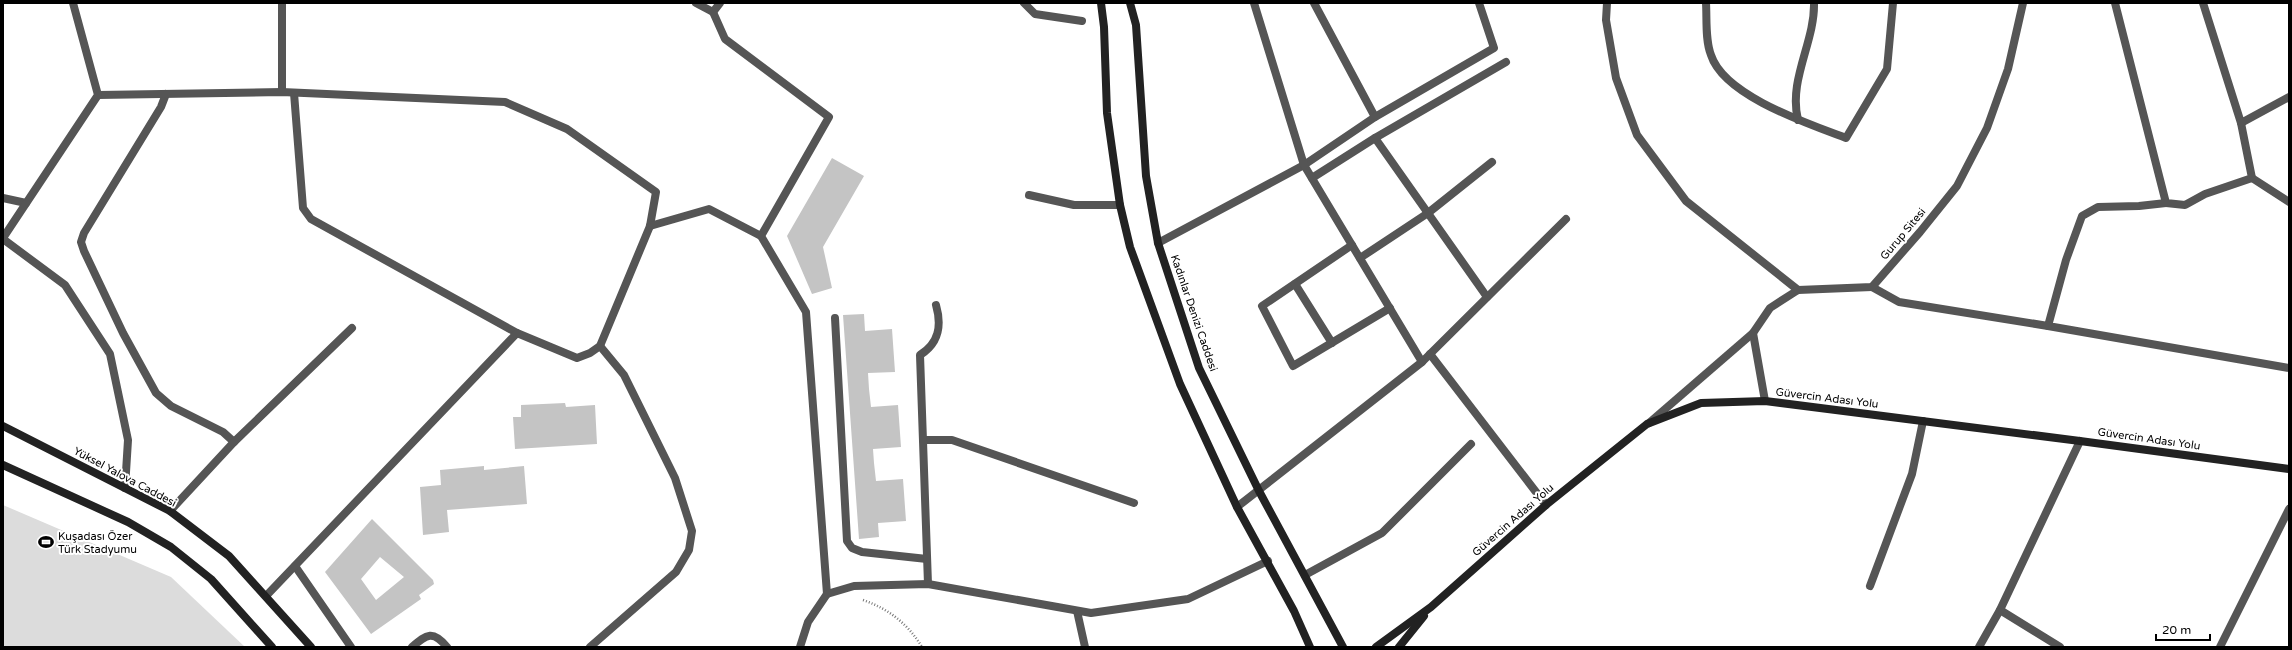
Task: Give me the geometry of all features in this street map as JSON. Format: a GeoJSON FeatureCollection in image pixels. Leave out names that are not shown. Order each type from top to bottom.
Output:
{"type":"FeatureCollection","features":[{"type":"Feature","properties":{"kind":"main road"},"geometry":{"type":"LineString","coordinates":[[1101,3],[1104,27],[1107,113],[1120,204],[1130,247],[1180,384],[1237,507],[1268,561],[1294,611],[1310,647]]}},
{"type":"Feature","properties":{"kind":"main road","name":"Kadınlar Denizi Caddesi"},"geometry":{"type":"LineString","coordinates":[[1130,3],[1136,25],[1146,176],[1158,243],[1199,368],[1260,491],[1343,647]]}},
{"type":"Feature","properties":{"kind":"main road","name":"Güvercin Adası Yolu"},"geometry":{"type":"LineString","coordinates":[[1376,647],[1431,607],[1546,505],[1647,424],[1701,403],[1764,401],[2080,440],[2289,469]]}},
{"type":"Feature","properties":{"kind":"main road","name":"Yüksel Yalova Caddesi"},"geometry":{"type":"LineString","coordinates":[[3,426],[170,511],[229,556],[311,647]]}},
{"type":"Feature","properties":{"kind":"main road"},"geometry":{"type":"LineString","coordinates":[[3,464],[128,522],[171,547],[211,579],[272,647]]}},
{"type":"Feature","properties":{"kind":"main road","name":"Güvercin Adası Yolu"},"geometry":{"type":"LineString","coordinates":[[1399,647],[1431,607]]}},
{"type":"Feature","properties":{"kind":"street"},"geometry":{"type":"LineString","coordinates":[[73,3],[98,95],[3,239],[65,285],[110,354],[128,440],[125,488]]}},
{"type":"Feature","properties":{"kind":"street"},"geometry":{"type":"LineString","coordinates":[[282,3],[282,92]]}},
{"type":"Feature","properties":{"kind":"street"},"geometry":{"type":"LineString","coordinates":[[696,3],[713,12],[725,39],[829,117],[761,236]]}},
{"type":"Feature","properties":{"kind":"street"},"geometry":{"type":"LineString","coordinates":[[713,12],[720,3]]}},
{"type":"Feature","properties":{"kind":"street"},"geometry":{"type":"LineString","coordinates":[[1024,3],[1035,14],[1082,21]]}},
{"type":"Feature","properties":{"kind":"street"},"geometry":{"type":"LineString","coordinates":[[1254,3],[1304,165],[1422,362]]}},
{"type":"Feature","properties":{"kind":"street"},"geometry":{"type":"LineString","coordinates":[[1314,3],[1375,117]]}},
{"type":"Feature","properties":{"kind":"street"},"geometry":{"type":"LineString","coordinates":[[1158,243],[1304,165],[1375,117],[1494,48],[1479,3]]}},
{"type":"Feature","properties":{"kind":"street"},"geometry":{"type":"LineString","coordinates":[[1607,3],[1606,20],[1616,78],[1637,135],[1686,202],[1798,290]]}},
{"type":"Feature","properties":{"kind":"street"},"geometry":{"type":"LineString","coordinates":[[1706,3],[1710,55],[1720,72],[1760,103],[1798,120],[1846,138],[1887,69],[1893,3]]}},
{"type":"Feature","properties":{"kind":"street"},"geometry":{"type":"LineString","coordinates":[[1798,120],[1794,106],[1802,61],[1814,16],[1814,3]]}},
{"type":"Feature","properties":{"kind":"street","name":"Gurup Sitesi"},"geometry":{"type":"LineString","coordinates":[[1872,287],[1920,232],[1957,186],[1992,113],[2008,69],[2023,3]]}},
{"type":"Feature","properties":{"kind":"street"},"geometry":{"type":"LineString","coordinates":[[2115,3],[2166,203]]}},
{"type":"Feature","properties":{"kind":"street"},"geometry":{"type":"LineString","coordinates":[[2203,3],[2241,123],[2252,178],[2289,202]]}},
{"type":"Feature","properties":{"kind":"street"},"geometry":{"type":"LineString","coordinates":[[1312,178],[1375,138],[1506,62]]}},
{"type":"Feature","properties":{"kind":"street"},"geometry":{"type":"LineString","coordinates":[[98,95],[282,92],[505,102],[567,129],[656,192],[650,226],[600,346],[590,353],[577,358],[516,333],[311,219],[303,208],[294,93]]}},
{"type":"Feature","properties":{"kind":"street"},"geometry":{"type":"LineString","coordinates":[[166,94],[161,107],[84,233],[81,242],[123,333],[156,393],[171,406],[224,432],[234,442]]}},
{"type":"Feature","properties":{"kind":"street"},"geometry":{"type":"LineString","coordinates":[[2241,123],[2289,97]]}},
{"type":"Feature","properties":{"kind":"street"},"geometry":{"type":"LineString","coordinates":[[1375,138],[1487,297]]}},
{"type":"Feature","properties":{"kind":"street"},"geometry":{"type":"LineString","coordinates":[[1360,258],[1428,213],[1492,162]]}},
{"type":"Feature","properties":{"kind":"street"},"geometry":{"type":"LineString","coordinates":[[2048,326],[2066,260],[2082,216],[2098,208],[2166,203],[2185,205],[2205,194],[2252,178]]}},
{"type":"Feature","properties":{"kind":"street"},"geometry":{"type":"LineString","coordinates":[[1029,195],[1074,205],[1120,204]]}},
{"type":"Feature","properties":{"kind":"street"},"geometry":{"type":"LineString","coordinates":[[3,198],[26,203]]}},
{"type":"Feature","properties":{"kind":"street"},"geometry":{"type":"LineString","coordinates":[[650,226],[709,209],[761,236],[806,312],[827,594],[808,622],[800,647]]}},
{"type":"Feature","properties":{"kind":"street"},"geometry":{"type":"LineString","coordinates":[[1237,507],[1260,491],[1422,362],[1566,219]]}},
{"type":"Feature","properties":{"kind":"street"},"geometry":{"type":"LineString","coordinates":[[1352,245],[1262,306],[1293,366],[1390,308]]}},
{"type":"Feature","properties":{"kind":"street"},"geometry":{"type":"LineString","coordinates":[[1295,284],[1332,343]]}},
{"type":"Feature","properties":{"kind":"street"},"geometry":{"type":"LineString","coordinates":[[1647,424],[1752,333],[1770,308],[1798,290],[1872,287],[1899,302],[2289,368]]}},
{"type":"Feature","properties":{"kind":"street"},"geometry":{"type":"LineString","coordinates":[[928,584],[920,355],[932,346],[938,333],[940,320],[936,306]]}},
{"type":"Feature","properties":{"kind":"street"},"geometry":{"type":"LineString","coordinates":[[835,318],[847,541],[857,550],[927,559]]}},
{"type":"Feature","properties":{"kind":"street"},"geometry":{"type":"LineString","coordinates":[[170,511],[234,442],[352,328]]}},
{"type":"Feature","properties":{"kind":"street"},"geometry":{"type":"LineString","coordinates":[[266,596],[516,333]]}},
{"type":"Feature","properties":{"kind":"street"},"geometry":{"type":"LineString","coordinates":[[1752,333],[1764,401]]}},
{"type":"Feature","properties":{"kind":"street"},"geometry":{"type":"LineString","coordinates":[[590,647],[676,572],[689,550],[692,530],[675,478],[624,375],[600,346]]}},
{"type":"Feature","properties":{"kind":"street"},"geometry":{"type":"LineString","coordinates":[[1430,354],[1546,505]]}},
{"type":"Feature","properties":{"kind":"street"},"geometry":{"type":"LineString","coordinates":[[1870,586],[1912,474],[1923,421]]}},
{"type":"Feature","properties":{"kind":"street"},"geometry":{"type":"LineString","coordinates":[[923,440],[952,440],[1134,503]]}},
{"type":"Feature","properties":{"kind":"street"},"geometry":{"type":"LineString","coordinates":[[1979,647],[2000,610],[2080,440]]}},
{"type":"Feature","properties":{"kind":"street"},"geometry":{"type":"LineString","coordinates":[[1305,575],[1382,533],[1471,444]]}},
{"type":"Feature","properties":{"kind":"street"},"geometry":{"type":"LineString","coordinates":[[2220,647],[2289,509]]}},
{"type":"Feature","properties":{"kind":"street"},"geometry":{"type":"LineString","coordinates":[[827,594],[854,586],[928,584],[1091,613],[1188,599],[1268,561]]}},
{"type":"Feature","properties":{"kind":"street"},"geometry":{"type":"LineString","coordinates":[[295,566],[351,647]]}},
{"type":"Feature","properties":{"kind":"street"},"geometry":{"type":"LineString","coordinates":[[2000,610],[2060,647]]}},
{"type":"Feature","properties":{"kind":"street"},"geometry":{"type":"LineString","coordinates":[[1077,611],[1085,647]]}},
{"type":"Feature","properties":{"kind":"street"},"geometry":{"type":"LineString","coordinates":[[412,647],[423,638],[432,636],[440,639],[447,647]]}},
{"type":"Feature","properties":{"kind":"path"},"geometry":{"type":"LineString","coordinates":[[854,586],[858,598],[880,606],[906,625],[922,647]]}},
{"type":"Feature","properties":{"kind":"shaded area","name":"Kuşadası Özer Türk Stadyumu"},"geometry":{"type":"Polygon","coordinates":[[[3,505],[171,577],[245,647],[3,647],[3,505]]]}},
{"type":"Feature","properties":{"kind":"building"},"geometry":{"type":"Polygon","coordinates":[[[832,158],[864,176],[823,247],[832,288],[812,294],[787,236],[832,158]]]}},
{"type":"Feature","properties":{"kind":"building"},"geometry":{"type":"Polygon","coordinates":[[[864,314],[865,331],[892,329],[895,372],[868,373],[869,389],[871,407],[898,405],[901,447],[873,449],[874,463],[876,481],[903,479],[906,521],[878,523],[879,537],[859,539],[843,315],[864,314]]]}},
{"type":"Feature","properties":{"kind":"building"},"geometry":{"type":"Polygon","coordinates":[[[565,403],[566,407],[595,405],[597,444],[515,449],[513,417],[521,417],[521,405],[565,403]]]}},
{"type":"Feature","properties":{"kind":"building"},"geometry":{"type":"Polygon","coordinates":[[[484,466],[484,470],[524,466],[527,504],[447,510],[449,532],[423,535],[420,487],[441,485],[440,470],[484,466]]]}},
{"type":"Feature","properties":{"kind":"building"},"geometry":{"type":"Polygon","coordinates":[[[372,519],[433,580],[434,584],[419,595],[421,599],[371,634],[325,572],[372,519]],[[380,557],[361,579],[376,600],[404,577],[380,557]]]}},
{"type":"Feature","properties":{"kind":"place","name":"Kuşadası Özer Türk Stadyumu"},"geometry":{"type":"Point","coordinates":[46,542]}}]}
